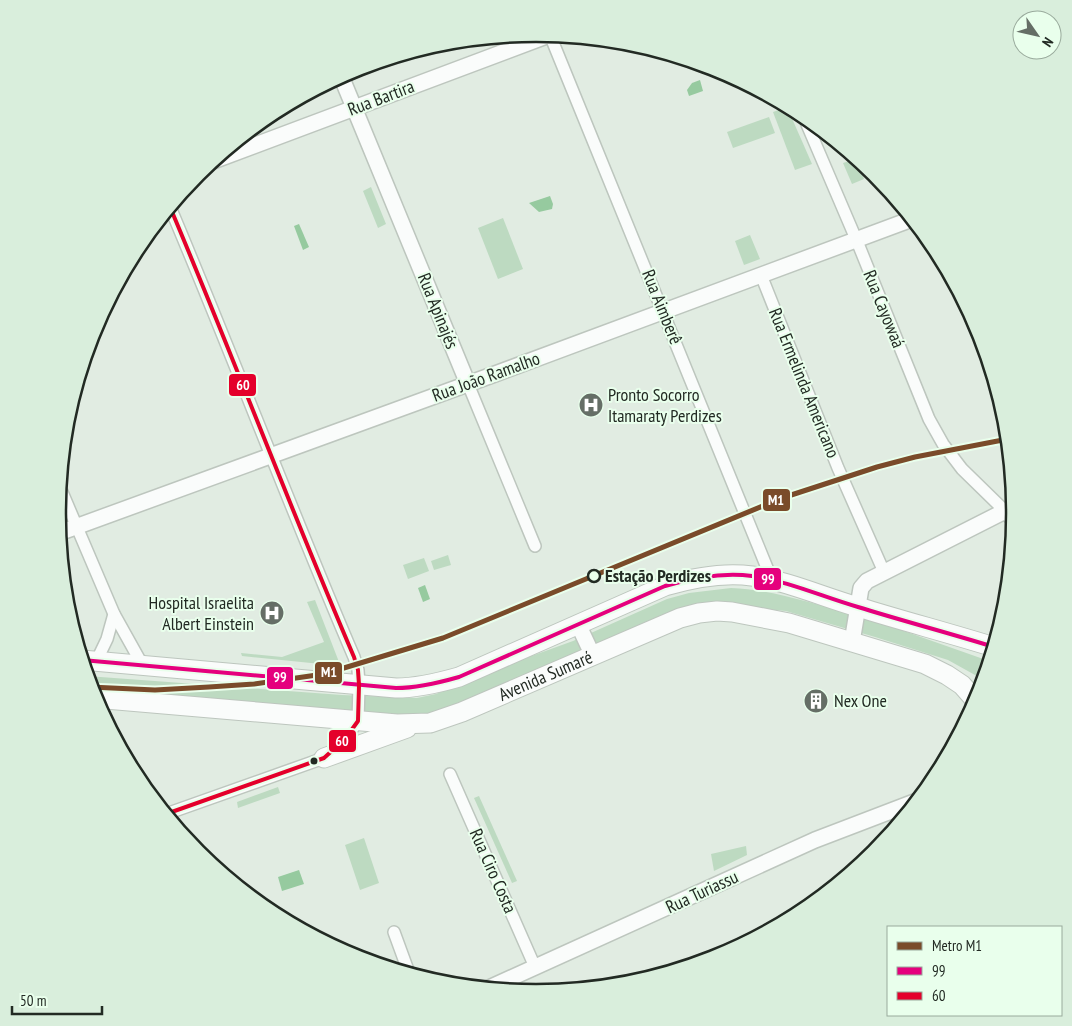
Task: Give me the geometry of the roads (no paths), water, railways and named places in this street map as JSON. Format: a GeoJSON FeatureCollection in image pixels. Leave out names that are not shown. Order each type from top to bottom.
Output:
{"type":"FeatureCollection","features":[{"type":"Feature","properties":{"kind":"main road","name":"Avenida Sumaré"},"geometry":{"type":"LineString","coordinates":[[89,661],[359,685],[415,688],[437,684],[493,663],[665,586],[687,580],[730,575],[750,575],[772,580],[987,645]]}},
{"type":"Feature","properties":{"kind":"main road","name":"Avenida Sumaré"},"geometry":{"type":"LineString","coordinates":[[104,699],[358,721],[430,723],[462,712],[680,618],[718,611],[789,623],[932,668],[962,685],[970,694]]}},
{"type":"Feature","properties":{"kind":"main road"},"geometry":{"type":"LineString","coordinates":[[324,758],[418,724]]}},
{"type":"Feature","properties":{"kind":"street","name":"Rua Bartira"},"geometry":{"type":"LineString","coordinates":[[233,154],[529,42]]}},
{"type":"Feature","properties":{"kind":"street","name":"Rua Aimberê"},"geometry":{"type":"LineString","coordinates":[[552,43],[772,580]]}},
{"type":"Feature","properties":{"kind":"street","name":"Rua Apinajés"},"geometry":{"type":"LineString","coordinates":[[344,84],[535,546]]}},
{"type":"Feature","properties":{"kind":"street","name":"Rua Cayowaá"},"geometry":{"type":"LineString","coordinates":[[810,131],[929,419],[942,444],[962,469],[1006,511]]}},
{"type":"Feature","properties":{"kind":"street"},"geometry":{"type":"LineString","coordinates":[[173,214],[218,319],[271,456],[354,657],[358,670],[359,685],[358,721],[350,734],[324,758],[173,812]]}},
{"type":"Feature","properties":{"kind":"street","name":"Rua João Ramalho"},"geometry":{"type":"LineString","coordinates":[[67,530],[468,384],[905,222]]}},
{"type":"Feature","properties":{"kind":"street","name":"Rua Ermelinda Americano"},"geometry":{"type":"LineString","coordinates":[[761,275],[838,468],[884,572]]}},
{"type":"Feature","properties":{"kind":"street"},"geometry":{"type":"LineString","coordinates":[[984,492],[990,505],[985,520]]}},
{"type":"Feature","properties":{"kind":"street"},"geometry":{"type":"LineString","coordinates":[[66,500],[114,614],[143,666]]}},
{"type":"Feature","properties":{"kind":"street"},"geometry":{"type":"LineString","coordinates":[[852,642],[861,588],[867,582],[985,520],[1006,516]]}},
{"type":"Feature","properties":{"kind":"street"},"geometry":{"type":"LineString","coordinates":[[89,661],[107,639],[114,614]]}},
{"type":"Feature","properties":{"kind":"street"},"geometry":{"type":"LineString","coordinates":[[578,624],[592,656]]}},
{"type":"Feature","properties":{"kind":"street","name":"Rua Ciro Costa"},"geometry":{"type":"LineString","coordinates":[[450,774],[535,967]]}},
{"type":"Feature","properties":{"kind":"street","name":"Rua Turiassu"},"geometry":{"type":"LineString","coordinates":[[503,982],[815,840],[903,806]]}},
{"type":"Feature","properties":{"kind":"street"},"geometry":{"type":"LineString","coordinates":[[394,932],[406,965]]}},
{"type":"Feature","properties":{"kind":"metro line","name":"M1"},"geometry":{"type":"LineString","coordinates":[[99,687],[155,690],[209,687],[254,684],[324,674],[443,638],[782,498],[877,467],[915,457],[1000,441]]}},
{"type":"Feature","properties":{"kind":"place","name":"Pronto Socorro Itamaraty Perdizes"},"geometry":{"type":"Point","coordinates":[591,405]}},
{"type":"Feature","properties":{"kind":"place","name":"Estação Perdizes"},"geometry":{"type":"Point","coordinates":[594,576]}},
{"type":"Feature","properties":{"kind":"place","name":"Hospital Israelita Albert Einstein"},"geometry":{"type":"Point","coordinates":[272,613]}},
{"type":"Feature","properties":{"kind":"place","name":"Nex One"},"geometry":{"type":"Point","coordinates":[816,701]}}]}
